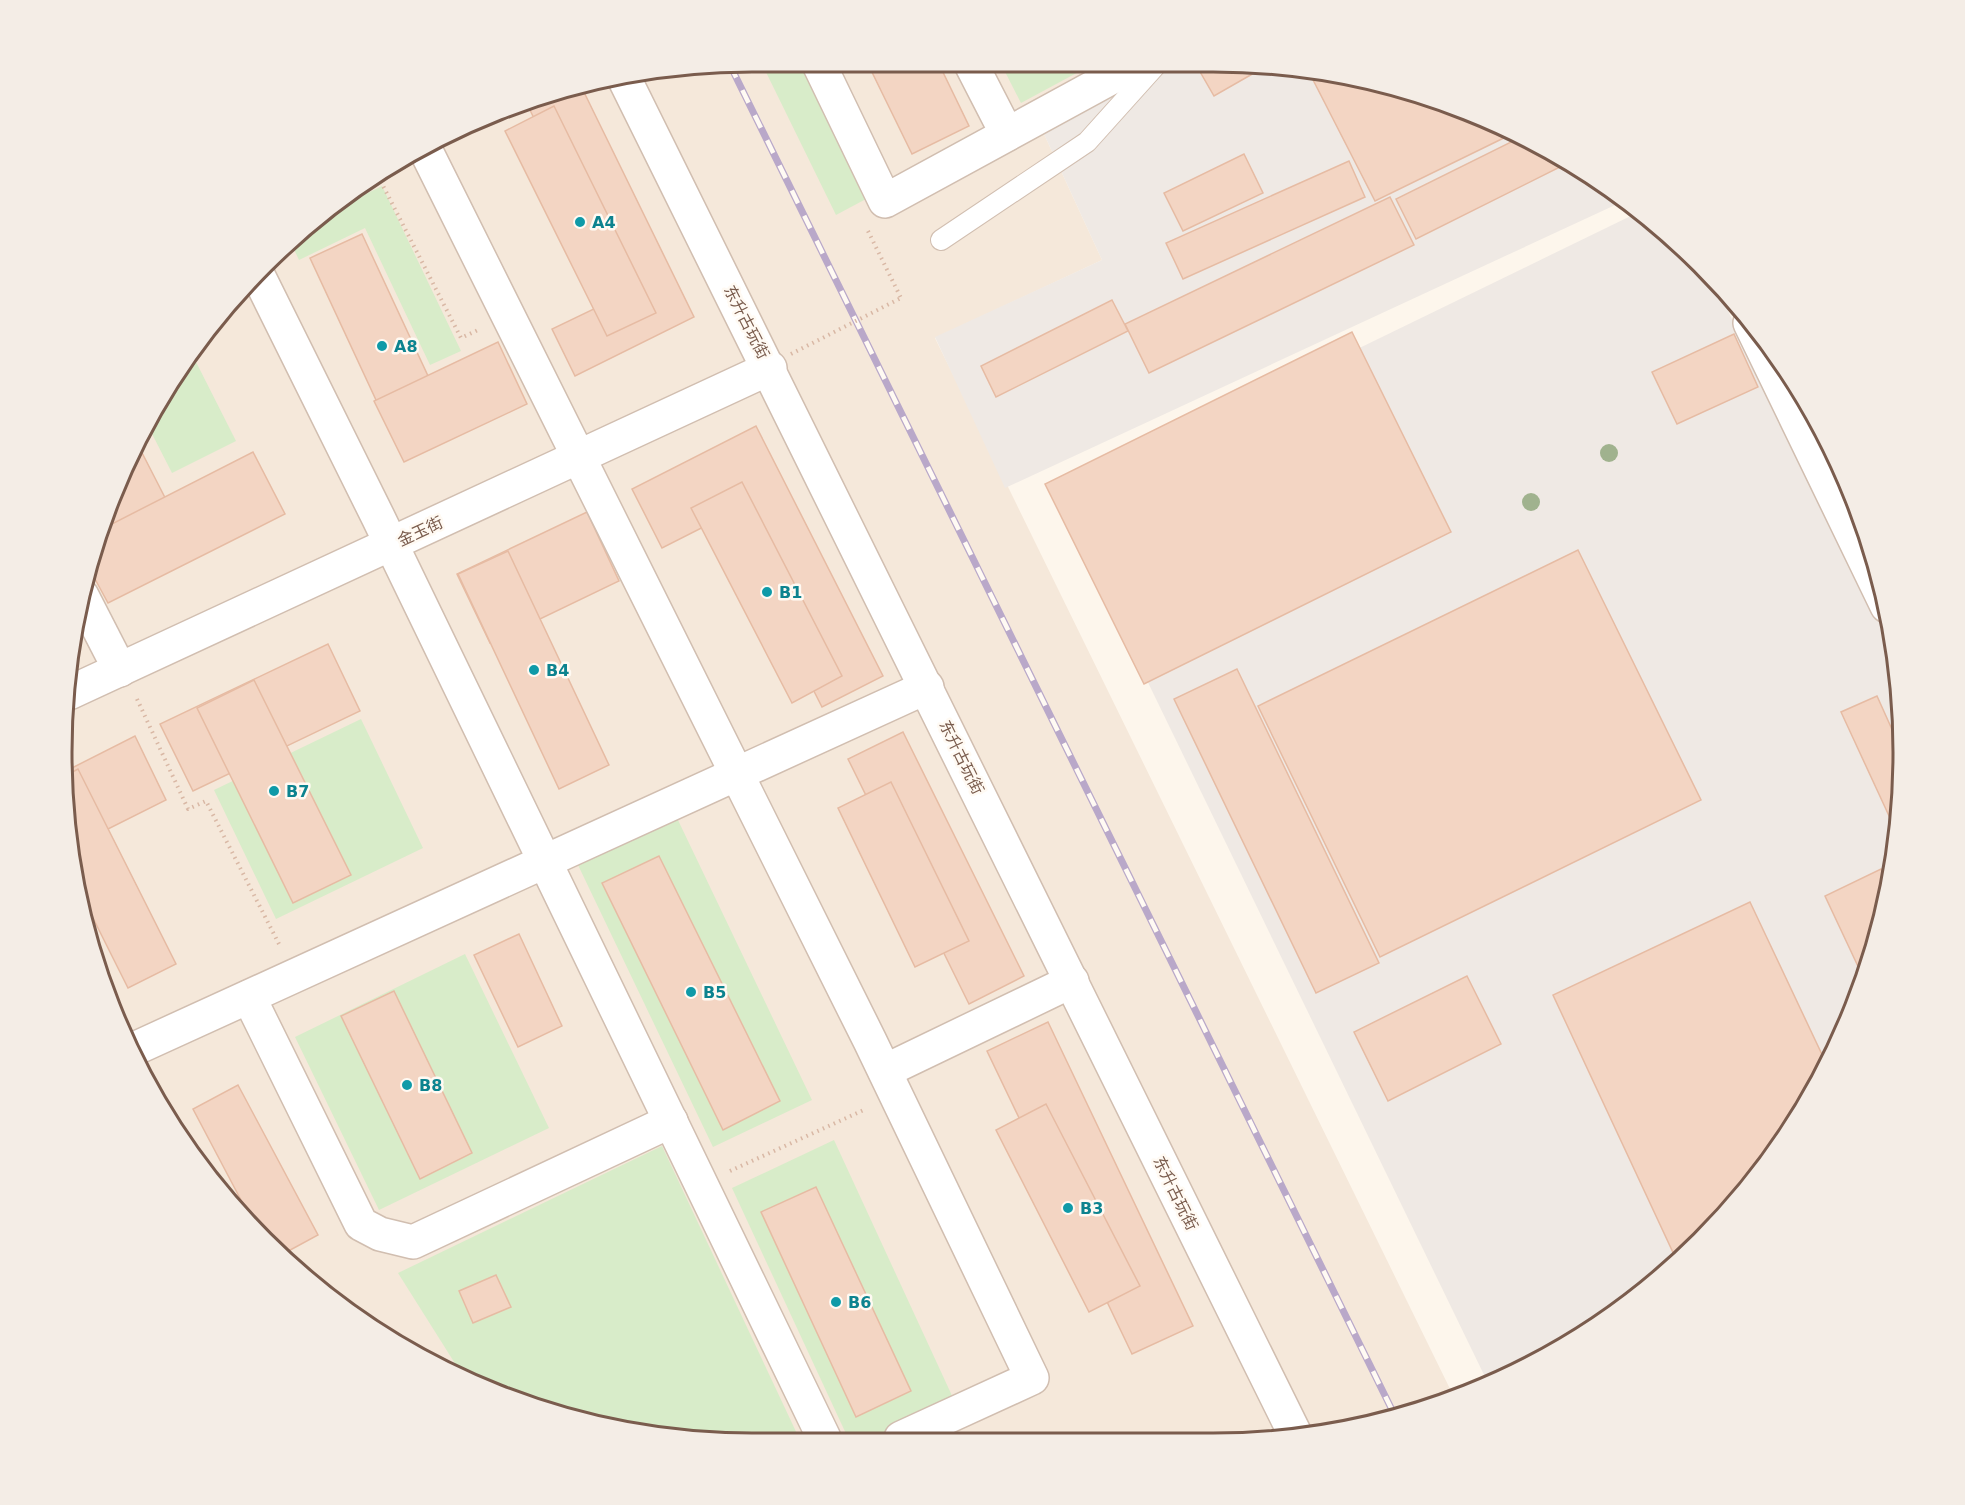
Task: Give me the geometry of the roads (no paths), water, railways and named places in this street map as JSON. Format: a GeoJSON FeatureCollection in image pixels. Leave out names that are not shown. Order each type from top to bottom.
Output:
{"type":"FeatureCollection","features":[{"type":"Feature","properties":{"kind":"street"},"geometry":{"type":"LineString","coordinates":[[823,72],[885,201],[1007,134],[1112,72]]}},
{"type":"Feature","properties":{"kind":"street"},"geometry":{"type":"LineString","coordinates":[[975,72],[1007,134]]}},
{"type":"Feature","properties":{"kind":"street","name":"东升古玩街"},"geometry":{"type":"LineString","coordinates":[[627,84],[781,361],[927,687],[1292,1428]]}},
{"type":"Feature","properties":{"kind":"street"},"geometry":{"type":"LineString","coordinates":[[428,155],[891,1083],[1032,1378],[913,1433]]}},
{"type":"Feature","properties":{"kind":"street"},"geometry":{"type":"LineString","coordinates":[[261,282],[546,862],[822,1433]]}},
{"type":"Feature","properties":{"kind":"street"},"geometry":{"type":"LineString","coordinates":[[1768,360],[1866,562]]}},
{"type":"Feature","properties":{"kind":"street","name":"金玉街"},"geometry":{"type":"LineString","coordinates":[[75,690],[781,361]]}},
{"type":"Feature","properties":{"kind":"street"},"geometry":{"type":"LineString","coordinates":[[88,607],[120,670]]}},
{"type":"Feature","properties":{"kind":"street"},"geometry":{"type":"LineString","coordinates":[[139,1047],[927,687]]}},
{"type":"Feature","properties":{"kind":"street"},"geometry":{"type":"LineString","coordinates":[[891,1083],[1072,981]]}},
{"type":"Feature","properties":{"kind":"street"},"geometry":{"type":"LineString","coordinates":[[249,997],[361,1224],[380,1234],[413,1242],[671,1120]]}},
{"type":"Feature","properties":{"kind":"lane"},"geometry":{"type":"LineString","coordinates":[[941,240],[1087,142],[1150,72]]}},
{"type":"Feature","properties":{"kind":"railway"},"geometry":{"type":"LineString","coordinates":[[734,72],[1392,1409]]}},
{"type":"Feature","properties":{"kind":"place","name":"A4"},"geometry":{"type":"Point","coordinates":[580,222]}},
{"type":"Feature","properties":{"kind":"place","name":"A8"},"geometry":{"type":"Point","coordinates":[382,346]}},
{"type":"Feature","properties":{"kind":"place","name":"B1"},"geometry":{"type":"Point","coordinates":[767,592]}},
{"type":"Feature","properties":{"kind":"place","name":"B4"},"geometry":{"type":"Point","coordinates":[534,670]}},
{"type":"Feature","properties":{"kind":"place","name":"B7"},"geometry":{"type":"Point","coordinates":[274,791]}},
{"type":"Feature","properties":{"kind":"place","name":"B5"},"geometry":{"type":"Point","coordinates":[691,992]}},
{"type":"Feature","properties":{"kind":"place","name":"B8"},"geometry":{"type":"Point","coordinates":[407,1085]}},
{"type":"Feature","properties":{"kind":"place","name":"B3"},"geometry":{"type":"Point","coordinates":[1068,1208]}},
{"type":"Feature","properties":{"kind":"place","name":"B6"},"geometry":{"type":"Point","coordinates":[836,1302]}}]}
